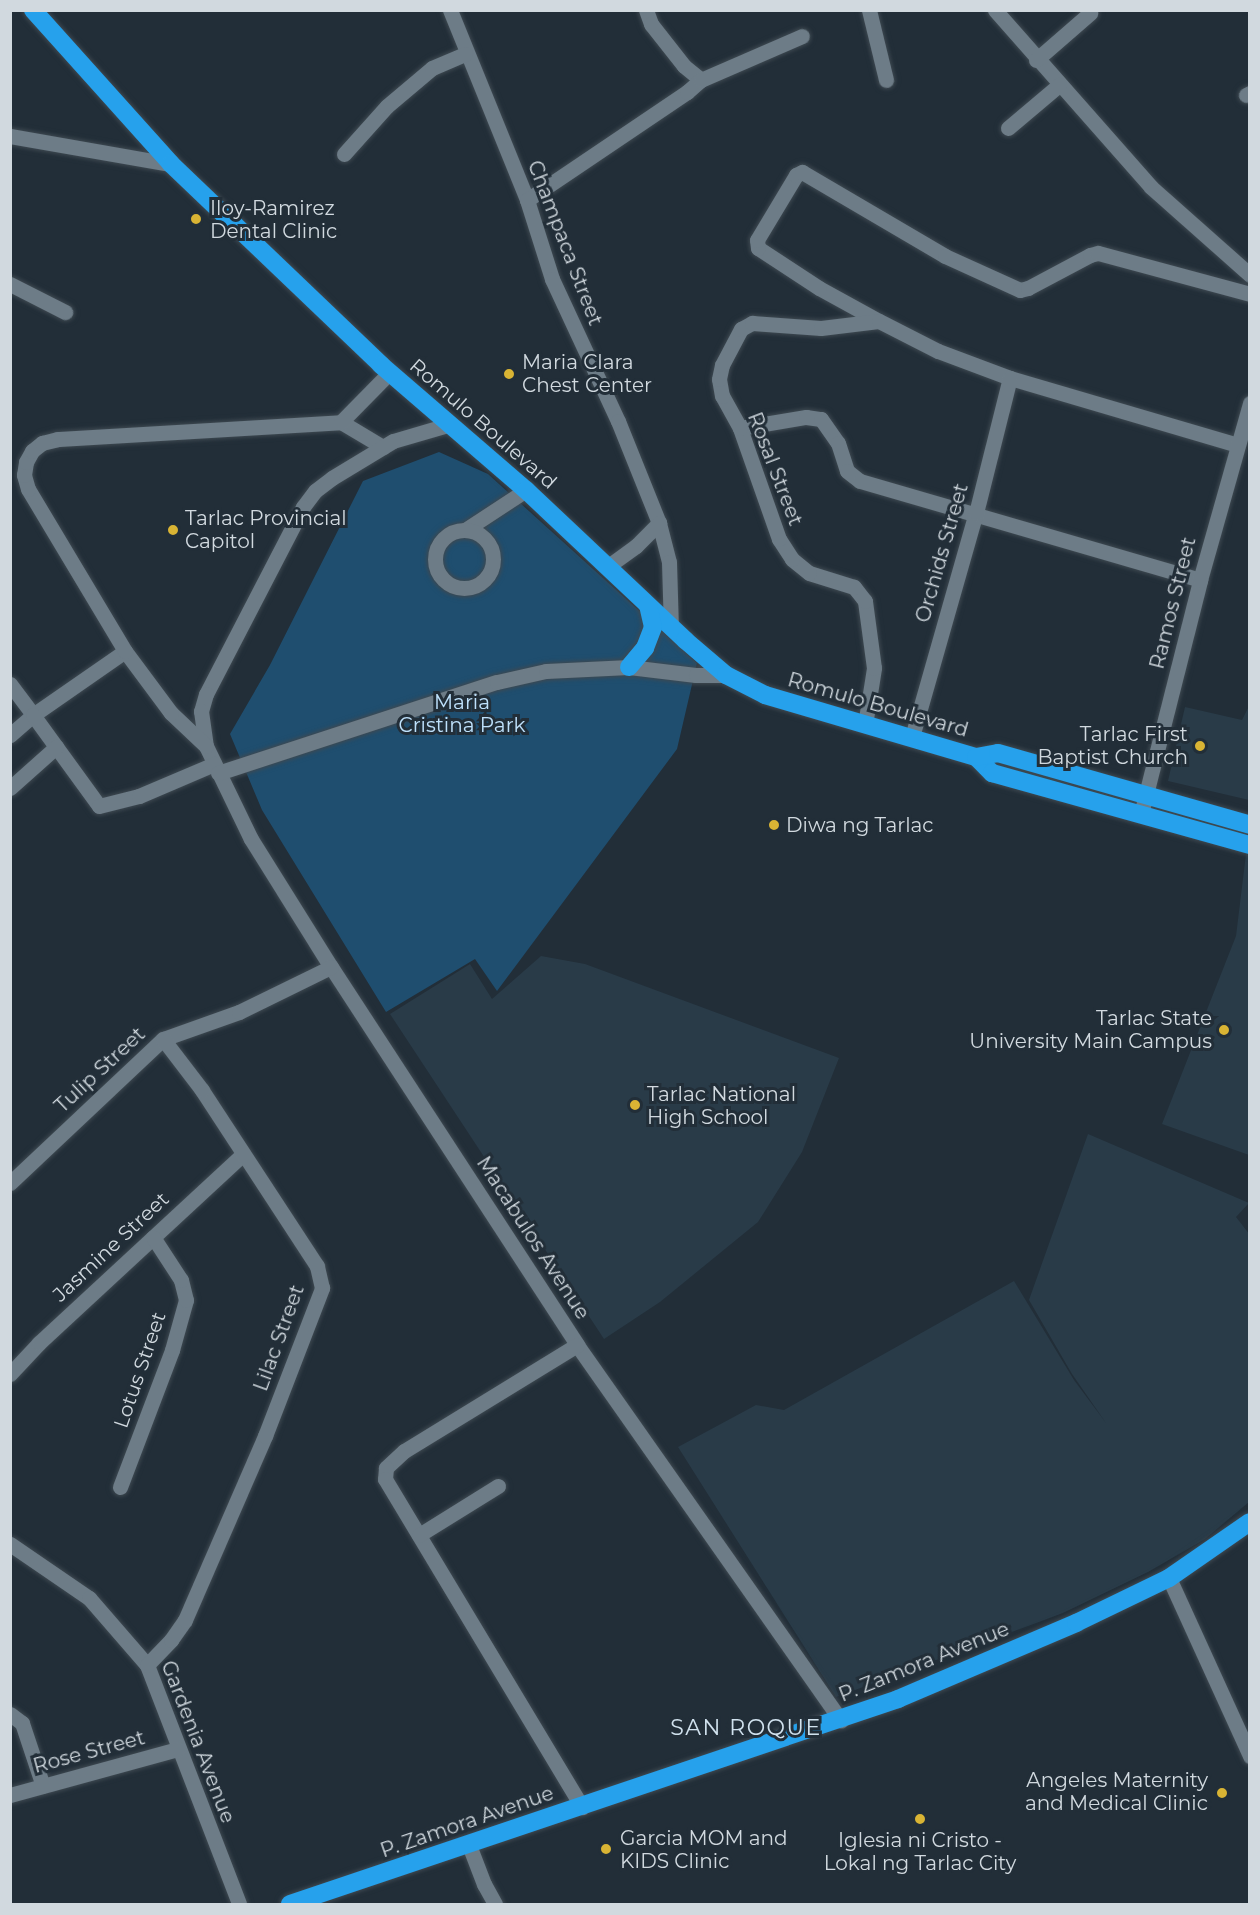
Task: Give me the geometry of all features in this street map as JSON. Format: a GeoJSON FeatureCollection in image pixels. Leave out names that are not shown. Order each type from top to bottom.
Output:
{"type":"FeatureCollection","features":[{"type":"Feature","properties":{"kind":"highway","name":"Romulo Boulevard"},"geometry":{"type":"LineString","coordinates":[[33,10],[171,164],[390,372],[526,490],[671,628],[726,675],[765,695],[976,757],[992,773],[1250,845]]}},
{"type":"Feature","properties":{"kind":"highway"},"geometry":{"type":"LineString","coordinates":[[629,667],[645,648],[653,627],[648,606]]}},
{"type":"Feature","properties":{"kind":"highway","name":"Romulo Boulevard"},"geometry":{"type":"LineString","coordinates":[[976,757],[998,753],[1250,825]]}},
{"type":"Feature","properties":{"kind":"highway","name":"P. Zamora Avenue"},"geometry":{"type":"LineString","coordinates":[[290,1905],[841,1720],[1062,1630],[1169,1578],[1250,1522]]}},
{"type":"Feature","properties":{"kind":"street","name":"Champaca Street"},"geometry":{"type":"LineString","coordinates":[[450,10],[465,54],[527,200],[552,279],[618,421],[659,524],[669,562],[671,628]]}},
{"type":"Feature","properties":{"kind":"street"},"geometry":{"type":"LineString","coordinates":[[646,10],[651,24],[684,66],[701,80]]}},
{"type":"Feature","properties":{"kind":"street"},"geometry":{"type":"LineString","coordinates":[[869,10],[886,80]]}},
{"type":"Feature","properties":{"kind":"street"},"geometry":{"type":"LineString","coordinates":[[995,10],[1036,60],[1151,187],[1250,275]]}},
{"type":"Feature","properties":{"kind":"street"},"geometry":{"type":"LineString","coordinates":[[1036,60],[1090,13]]}},
{"type":"Feature","properties":{"kind":"street"},"geometry":{"type":"LineString","coordinates":[[527,200],[687,92],[701,80],[802,36]]}},
{"type":"Feature","properties":{"kind":"street"},"geometry":{"type":"LineString","coordinates":[[344,154],[387,106],[432,68],[465,54]]}},
{"type":"Feature","properties":{"kind":"street"},"geometry":{"type":"LineString","coordinates":[[1008,128],[1059,85]]}},
{"type":"Feature","properties":{"kind":"street"},"geometry":{"type":"LineString","coordinates":[[10,136],[171,164]]}},
{"type":"Feature","properties":{"kind":"street"},"geometry":{"type":"LineString","coordinates":[[1237,445],[1010,378],[938,351],[819,288],[758,248],[756,240],[796,175],[802,172],[945,256],[1020,290],[1098,253],[1250,294]]}},
{"type":"Feature","properties":{"kind":"street"},"geometry":{"type":"LineString","coordinates":[[10,284],[65,312]]}},
{"type":"Feature","properties":{"kind":"street","name":"Rosal Street"},"geometry":{"type":"LineString","coordinates":[[865,725],[874,668],[865,601],[854,586],[809,573],[792,559],[779,539],[740,428],[722,396],[719,379],[722,365],[741,329],[752,323],[821,328],[879,321]]}},
{"type":"Feature","properties":{"kind":"street"},"geometry":{"type":"LineString","coordinates":[[341,422],[390,372]]}},
{"type":"Feature","properties":{"kind":"street","name":"Orchids Street"},"geometry":{"type":"LineString","coordinates":[[912,737],[976,513],[1010,378]]}},
{"type":"Feature","properties":{"kind":"street","name":"Ramos Street"},"geometry":{"type":"LineString","coordinates":[[1141,814],[1200,580],[1250,402]]}},
{"type":"Feature","properties":{"kind":"street"},"geometry":{"type":"LineString","coordinates":[[740,428],[806,417],[821,419],[838,443],[847,471],[853,477],[1200,580]]}},
{"type":"Feature","properties":{"kind":"street"},"geometry":{"type":"LineString","coordinates":[[206,746],[171,713],[125,651],[28,489],[24,475],[32,451],[42,443],[58,439],[341,422],[383,447]]}},
{"type":"Feature","properties":{"kind":"street"},"geometry":{"type":"LineString","coordinates":[[206,746],[201,711],[206,694],[303,507],[315,491],[383,447],[413,433],[451,424]]}},
{"type":"Feature","properties":{"kind":"street"},"geometry":{"type":"LineString","coordinates":[[465,530],[526,490]]}},
{"type":"Feature","properties":{"kind":"street"},"geometry":{"type":"LineString","coordinates":[[607,567],[636,546],[659,524]]}},
{"type":"Feature","properties":{"kind":"street"},"geometry":{"type":"LineString","coordinates":[[10,735],[33,715],[125,651]]}},
{"type":"Feature","properties":{"kind":"street"},"geometry":{"type":"LineString","coordinates":[[10,684],[99,806],[138,796],[216,768],[497,682],[546,671],[629,667],[696,675],[726,675]]}},
{"type":"Feature","properties":{"kind":"street","name":"Macabulos Avenue"},"geometry":{"type":"LineString","coordinates":[[206,746],[251,839],[331,967],[578,1345],[841,1720]]}},
{"type":"Feature","properties":{"kind":"street"},"geometry":{"type":"LineString","coordinates":[[10,788],[56,747]]}},
{"type":"Feature","properties":{"kind":"street","name":"Tulip Street"},"geometry":{"type":"LineString","coordinates":[[10,1183],[163,1039],[232,1015],[331,967]]}},
{"type":"Feature","properties":{"kind":"street","name":"Lilac Street"},"geometry":{"type":"LineString","coordinates":[[147,1665],[171,1640],[185,1620],[265,1436],[322,1288],[317,1266],[202,1090],[163,1039]]}},
{"type":"Feature","properties":{"kind":"street","name":"Jasmine Street"},"geometry":{"type":"LineString","coordinates":[[10,1374],[39,1343],[243,1154]]}},
{"type":"Feature","properties":{"kind":"street","name":"Lotus Street"},"geometry":{"type":"LineString","coordinates":[[120,1487],[172,1350],[186,1300],[180,1280],[153,1237]]}},
{"type":"Feature","properties":{"kind":"street"},"geometry":{"type":"LineString","coordinates":[[578,1345],[404,1451],[386,1468],[385,1479],[582,1807]]}},
{"type":"Feature","properties":{"kind":"street"},"geometry":{"type":"LineString","coordinates":[[419,1534],[498,1486]]}},
{"type":"Feature","properties":{"kind":"street","name":"Gardenia Avenue"},"geometry":{"type":"LineString","coordinates":[[10,1544],[89,1598],[147,1665],[238,1905]]}},
{"type":"Feature","properties":{"kind":"street"},"geometry":{"type":"LineString","coordinates":[[1169,1578],[1245,1736],[1250,1756]]}},
{"type":"Feature","properties":{"kind":"street"},"geometry":{"type":"LineString","coordinates":[[10,1714],[22,1724],[43,1786]]}},
{"type":"Feature","properties":{"kind":"street","name":"Rose Street"},"geometry":{"type":"LineString","coordinates":[[10,1796],[178,1749]]}},
{"type":"Feature","properties":{"kind":"street"},"geometry":{"type":"LineString","coordinates":[[469,1845],[495,1905]]}},
{"type":"Feature","properties":{"kind":"shaded area","name":"Tarlac First Baptist Church"},"geometry":{"type":"Polygon","coordinates":[[[1249,706],[1249,800],[1168,781],[1185,707],[1242,720],[1249,706]]]}},
{"type":"Feature","properties":{"kind":"shaded area","name":"Tarlac State University Main Campus"},"geometry":{"type":"Polygon","coordinates":[[[1246,854],[1250,855],[1249,1155],[1162,1124],[1236,936],[1246,854]]]}},
{"type":"Feature","properties":{"kind":"shaded area","name":"Tarlac National High School"},"geometry":{"type":"Polygon","coordinates":[[[541,956],[585,964],[839,1058],[802,1152],[758,1222],[660,1302],[604,1339],[390,1014],[470,964],[492,999],[541,956]]]}},
{"type":"Feature","properties":{"kind":"shaded area"},"geometry":{"type":"Polygon","coordinates":[[[1088,1134],[1249,1203],[1236,1217],[1250,1235],[1249,1502],[1205,1539],[1148,1572],[1063,1613],[836,1697],[678,1447],[756,1405],[784,1410],[1014,1281],[1074,1380],[1106,1423],[1072,1374],[1029,1300],[1088,1134]]]}},
{"type":"Feature","properties":{"kind":"green space","name":"Maria Cristina Park"},"geometry":{"type":"Polygon","coordinates":[[[439,452],[488,474],[697,663],[677,749],[497,991],[475,959],[386,1012],[262,810],[230,734],[270,665],[363,481],[439,452]]]}},
{"type":"Feature","properties":{"kind":"place","name":"Iloy-Ramirez Dental Clinic"},"geometry":{"type":"Point","coordinates":[196,219]}},
{"type":"Feature","properties":{"kind":"place","name":"Maria Clara Chest Center"},"geometry":{"type":"Point","coordinates":[509,374]}},
{"type":"Feature","properties":{"kind":"place","name":"Tarlac Provincial Capitol"},"geometry":{"type":"Point","coordinates":[173,530]}},
{"type":"Feature","properties":{"kind":"place","name":"Tarlac First Baptist Church"},"geometry":{"type":"Point","coordinates":[1200,746]}},
{"type":"Feature","properties":{"kind":"place","name":"Diwa ng Tarlac"},"geometry":{"type":"Point","coordinates":[774,825]}},
{"type":"Feature","properties":{"kind":"place","name":"Tarlac State University Main Campus"},"geometry":{"type":"Point","coordinates":[1224,1030]}},
{"type":"Feature","properties":{"kind":"place","name":"Tarlac National High School"},"geometry":{"type":"Point","coordinates":[635,1105]}},
{"type":"Feature","properties":{"kind":"place","name":"Angeles Maternity and Medical Clinic"},"geometry":{"type":"Point","coordinates":[1222,1793]}},
{"type":"Feature","properties":{"kind":"place","name":"Iglesia ni Cristo - Lokal ng Tarlac City"},"geometry":{"type":"Point","coordinates":[920,1819]}},
{"type":"Feature","properties":{"kind":"place","name":"Garcia MOM and KIDS Clinic"},"geometry":{"type":"Point","coordinates":[606,1849]}},
{"type":"Feature","properties":{"kind":"district","name":"SAN ROQUE"},"geometry":{"type":"Point","coordinates":[746,1728]}}]}
